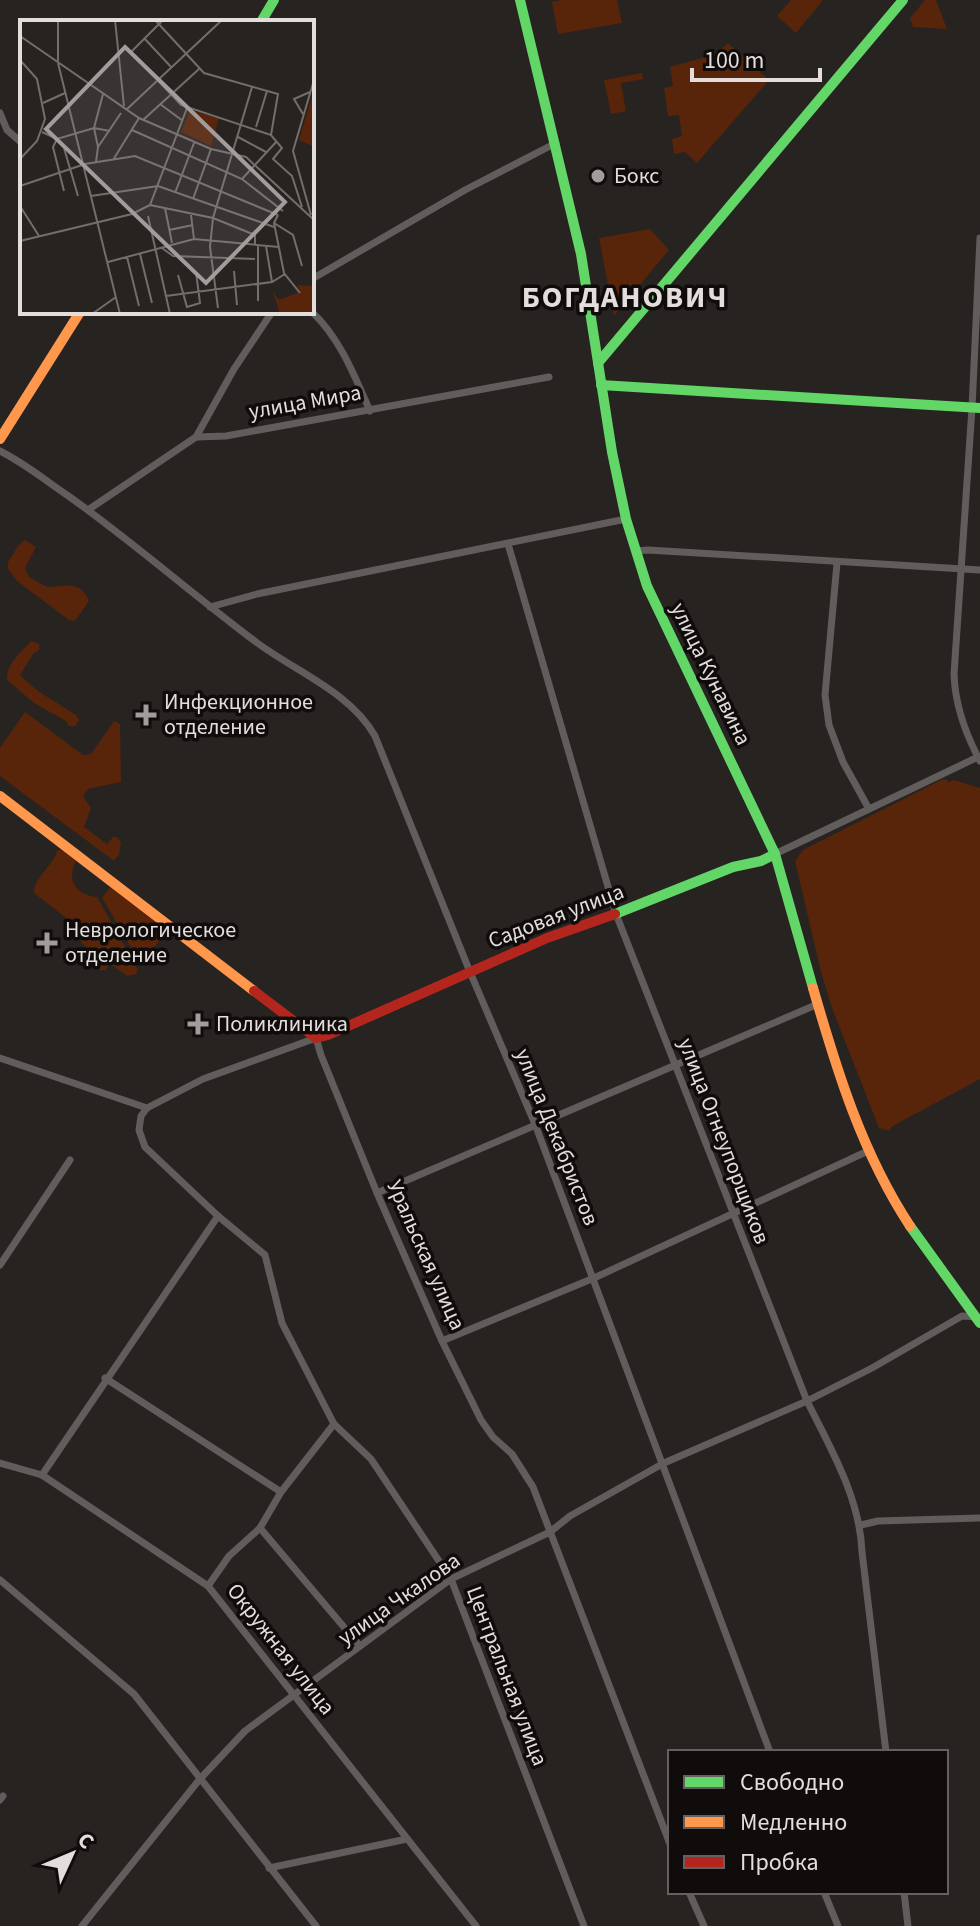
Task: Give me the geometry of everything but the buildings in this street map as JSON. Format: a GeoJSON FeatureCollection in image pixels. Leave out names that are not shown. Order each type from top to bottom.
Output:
{"type":"FeatureCollection","features":[{"type":"Feature","properties":{"kind":"main road"},"geometry":{"type":"LineString","coordinates":[[262,20],[274,0]]}},
{"type":"Feature","properties":{"kind":"main road","name":"улица Кунавина"},"geometry":{"type":"LineString","coordinates":[[520,0],[581,254],[601,385],[635,551],[664,624],[775,854],[818,1004],[868,1151],[894,1201],[978,1319]]}},
{"type":"Feature","properties":{"kind":"main road"},"geometry":{"type":"LineString","coordinates":[[598,363],[903,0]]}},
{"type":"Feature","properties":{"kind":"main road"},"geometry":{"type":"LineString","coordinates":[[0,439],[79,314]]}},
{"type":"Feature","properties":{"kind":"main road"},"geometry":{"type":"LineString","coordinates":[[601,385],[976,408]]}},
{"type":"Feature","properties":{"kind":"main road"},"geometry":{"type":"LineString","coordinates":[[0,796],[316,1038]]}},
{"type":"Feature","properties":{"kind":"main road","name":"Садовая улица"},"geometry":{"type":"LineString","coordinates":[[316,1038],[547,938],[775,854]]}},
{"type":"Feature","properties":{"kind":"street"},"geometry":{"type":"LineString","coordinates":[[0,113],[3,131],[20,142]]}},
{"type":"Feature","properties":{"kind":"street"},"geometry":{"type":"LineString","coordinates":[[314,278],[465,190],[556,143]]}},
{"type":"Feature","properties":{"kind":"street"},"geometry":{"type":"LineString","coordinates":[[979,759],[955,697],[954,674],[976,408],[980,238]]}},
{"type":"Feature","properties":{"kind":"street"},"geometry":{"type":"LineString","coordinates":[[88,510],[196,437],[234,369],[271,314]]}},
{"type":"Feature","properties":{"kind":"street"},"geometry":{"type":"LineString","coordinates":[[314,314],[323,322],[353,371],[370,411]]}},
{"type":"Feature","properties":{"kind":"street","name":"улица Мира"},"geometry":{"type":"LineString","coordinates":[[196,437],[226,436],[549,377]]}},
{"type":"Feature","properties":{"kind":"street","name":"улица Декабристов"},"geometry":{"type":"LineString","coordinates":[[0,451],[15,458],[88,510],[258,644],[349,704],[365,718],[535,1124],[769,1750]]}},
{"type":"Feature","properties":{"kind":"street"},"geometry":{"type":"LineString","coordinates":[[210,607],[257,594],[626,519]]}},
{"type":"Feature","properties":{"kind":"street","name":"улица Огнеупорщиков"},"geometry":{"type":"LineString","coordinates":[[508,544],[616,914],[807,1401],[838,1463],[861,1525],[886,1750]]}},
{"type":"Feature","properties":{"kind":"street"},"geometry":{"type":"LineString","coordinates":[[635,551],[980,570]]}},
{"type":"Feature","properties":{"kind":"street"},"geometry":{"type":"LineString","coordinates":[[837,563],[825,695],[829,725],[843,762],[869,809]]}},
{"type":"Feature","properties":{"kind":"street","name":"Садовая улица"},"geometry":{"type":"LineString","coordinates":[[775,854],[979,759]]}},
{"type":"Feature","properties":{"kind":"street"},"geometry":{"type":"LineString","coordinates":[[377,1193],[818,1004]]}},
{"type":"Feature","properties":{"kind":"street","name":"Садовая улица"},"geometry":{"type":"LineString","coordinates":[[147,1108],[203,1079],[316,1038]]}},
{"type":"Feature","properties":{"kind":"street","name":"Уральская улица"},"geometry":{"type":"LineString","coordinates":[[316,1038],[377,1193],[442,1341],[481,1420],[493,1437],[512,1454],[533,1487],[668,1839]]}},
{"type":"Feature","properties":{"kind":"street"},"geometry":{"type":"LineString","coordinates":[[0,1058],[147,1108]]}},
{"type":"Feature","properties":{"kind":"street","name":"Центральная улица"},"geometry":{"type":"LineString","coordinates":[[147,1108],[141,1116],[139,1130],[145,1147],[218,1216],[265,1255],[282,1323],[334,1424],[371,1459],[451,1579],[584,1926]]}},
{"type":"Feature","properties":{"kind":"street"},"geometry":{"type":"LineString","coordinates":[[442,1341],[594,1278],[868,1151]]}},
{"type":"Feature","properties":{"kind":"street"},"geometry":{"type":"LineString","coordinates":[[0,1265],[70,1160]]}},
{"type":"Feature","properties":{"kind":"street"},"geometry":{"type":"LineString","coordinates":[[42,1475],[105,1378],[218,1216]]}},
{"type":"Feature","properties":{"kind":"street","name":"улица Чкалова"},"geometry":{"type":"LineString","coordinates":[[82,1926],[199,1780],[245,1731],[451,1579],[550,1532],[570,1516],[664,1463],[807,1401],[962,1316],[978,1319]]}},
{"type":"Feature","properties":{"kind":"street"},"geometry":{"type":"LineString","coordinates":[[105,1378],[281,1492]]}},
{"type":"Feature","properties":{"kind":"street"},"geometry":{"type":"LineString","coordinates":[[208,1586],[229,1556],[260,1528],[281,1492],[334,1424]]}},
{"type":"Feature","properties":{"kind":"street","name":"Окружная улица"},"geometry":{"type":"LineString","coordinates":[[0,1463],[42,1475],[208,1586],[476,1926]]}},
{"type":"Feature","properties":{"kind":"street"},"geometry":{"type":"LineString","coordinates":[[861,1525],[878,1521],[980,1518]]}},
{"type":"Feature","properties":{"kind":"street"},"geometry":{"type":"LineString","coordinates":[[260,1528],[360,1646]]}},
{"type":"Feature","properties":{"kind":"street"},"geometry":{"type":"LineString","coordinates":[[0,1580],[134,1694],[316,1926]]}},
{"type":"Feature","properties":{"kind":"street"},"geometry":{"type":"LineString","coordinates":[[269,1868],[407,1839]]}},
{"type":"Feature","properties":{"kind":"street"},"geometry":{"type":"LineString","coordinates":[[690,1894],[704,1926]]}},
{"type":"Feature","properties":{"kind":"street"},"geometry":{"type":"LineString","coordinates":[[825,1894],[838,1926]]}},
{"type":"Feature","properties":{"kind":"street"},"geometry":{"type":"LineString","coordinates":[[904,1894],[908,1926]]}},
{"type":"Feature","properties":{"kind":"shaded area"},"geometry":{"type":"Polygon","coordinates":[[[617,0],[622,23],[558,34],[552,2],[617,0]]]}},
{"type":"Feature","properties":{"kind":"shaded area"},"geometry":{"type":"Polygon","coordinates":[[[791,0],[823,0],[796,33],[777,16],[791,0]]]}},
{"type":"Feature","properties":{"kind":"shaded area"},"geometry":{"type":"Polygon","coordinates":[[[925,0],[936,0],[947,29],[913,27],[910,18],[925,0]]]}},
{"type":"Feature","properties":{"kind":"shaded area"},"geometry":{"type":"Polygon","coordinates":[[[728,43],[769,80],[697,163],[685,152],[674,154],[672,139],[682,136],[679,115],[668,116],[664,88],[673,86],[670,67],[716,54],[728,43]]]}},
{"type":"Feature","properties":{"kind":"shaded area"},"geometry":{"type":"Polygon","coordinates":[[[642,73],[643,79],[621,83],[626,111],[611,114],[604,80],[642,73]]]}},
{"type":"Feature","properties":{"kind":"shaded area"},"geometry":{"type":"Polygon","coordinates":[[[650,229],[669,250],[614,316],[599,238],[650,229]]]}},
{"type":"Feature","properties":{"kind":"shaded area"},"geometry":{"type":"Polygon","coordinates":[[[25,540],[36,547],[25,568],[29,577],[47,587],[66,585],[77,587],[86,594],[89,601],[75,621],[69,620],[17,581],[8,569],[8,562],[25,540]]]}},
{"type":"Feature","properties":{"kind":"shaded area"},"geometry":{"type":"Polygon","coordinates":[[[31,641],[39,644],[39,650],[20,675],[38,691],[76,715],[79,720],[75,726],[69,726],[66,721],[34,703],[7,680],[12,663],[31,641]]]}},
{"type":"Feature","properties":{"kind":"shaded area"},"geometry":{"type":"Polygon","coordinates":[[[25,712],[83,755],[91,754],[114,721],[120,724],[121,782],[88,789],[83,796],[91,808],[84,827],[107,844],[113,837],[121,842],[114,861],[0,776],[0,748],[25,712]]]}},
{"type":"Feature","properties":{"kind":"shaded area"},"geometry":{"type":"Polygon","coordinates":[[[943,779],[948,780],[947,783],[954,780],[980,788],[980,1079],[891,1127],[889,1131],[879,1128],[832,1008],[795,861],[803,850],[943,779]]]}},
{"type":"Feature","properties":{"kind":"shaded area"},"geometry":{"type":"Polygon","coordinates":[[[62,849],[76,861],[72,874],[75,885],[83,893],[97,897],[138,970],[136,974],[127,976],[109,963],[106,970],[98,970],[95,962],[101,957],[81,943],[84,932],[34,893],[40,877],[57,851],[62,849]]]}},
{"type":"Feature","properties":{"kind":"shaded area"},"geometry":{"type":"Polygon","coordinates":[[[112,885],[168,927],[142,966],[102,898],[112,885]]]}},
{"type":"Feature","properties":{"kind":"traffic: fast"},"geometry":{"type":"LineString","coordinates":[[262,20],[274,0]]}},
{"type":"Feature","properties":{"kind":"traffic: fast"},"geometry":{"type":"LineString","coordinates":[[520,0],[581,254],[612,452],[626,519],[647,586],[775,854],[813,988]]}},
{"type":"Feature","properties":{"kind":"traffic: fast"},"geometry":{"type":"LineString","coordinates":[[598,363],[903,0]]}},
{"type":"Feature","properties":{"kind":"traffic: fast"},"geometry":{"type":"LineString","coordinates":[[601,385],[980,408]]}},
{"type":"Feature","properties":{"kind":"traffic: fast"},"geometry":{"type":"LineString","coordinates":[[615,914],[733,867],[761,861],[775,854]]}},
{"type":"Feature","properties":{"kind":"traffic: fast"},"geometry":{"type":"LineString","coordinates":[[910,1226],[980,1323]]}},
{"type":"Feature","properties":{"kind":"traffic: slow"},"geometry":{"type":"LineString","coordinates":[[0,439],[79,314]]}},
{"type":"Feature","properties":{"kind":"traffic: slow"},"geometry":{"type":"LineString","coordinates":[[0,796],[254,991]]}},
{"type":"Feature","properties":{"kind":"traffic: slow"},"geometry":{"type":"LineString","coordinates":[[813,988],[852,1111],[878,1170],[910,1226]]}},
{"type":"Feature","properties":{"kind":"traffic: jam"},"geometry":{"type":"LineString","coordinates":[[254,991],[316,1038],[547,938],[615,914]]}},
{"type":"Feature","properties":{"kind":"place","name":"Бокс"},"geometry":{"type":"Point","coordinates":[598,176]}},
{"type":"Feature","properties":{"kind":"place","name":"Инфекционное отделение"},"geometry":{"type":"Point","coordinates":[146,715]}},
{"type":"Feature","properties":{"kind":"place","name":"Неврологическое отделение"},"geometry":{"type":"Point","coordinates":[47,943]}},
{"type":"Feature","properties":{"kind":"place","name":"Поликлиника"},"geometry":{"type":"Point","coordinates":[198,1024]}},
{"type":"Feature","properties":{"kind":"district","name":"БОГДАНОВИЧ"},"geometry":{"type":"Point","coordinates":[625,297]}}]}
